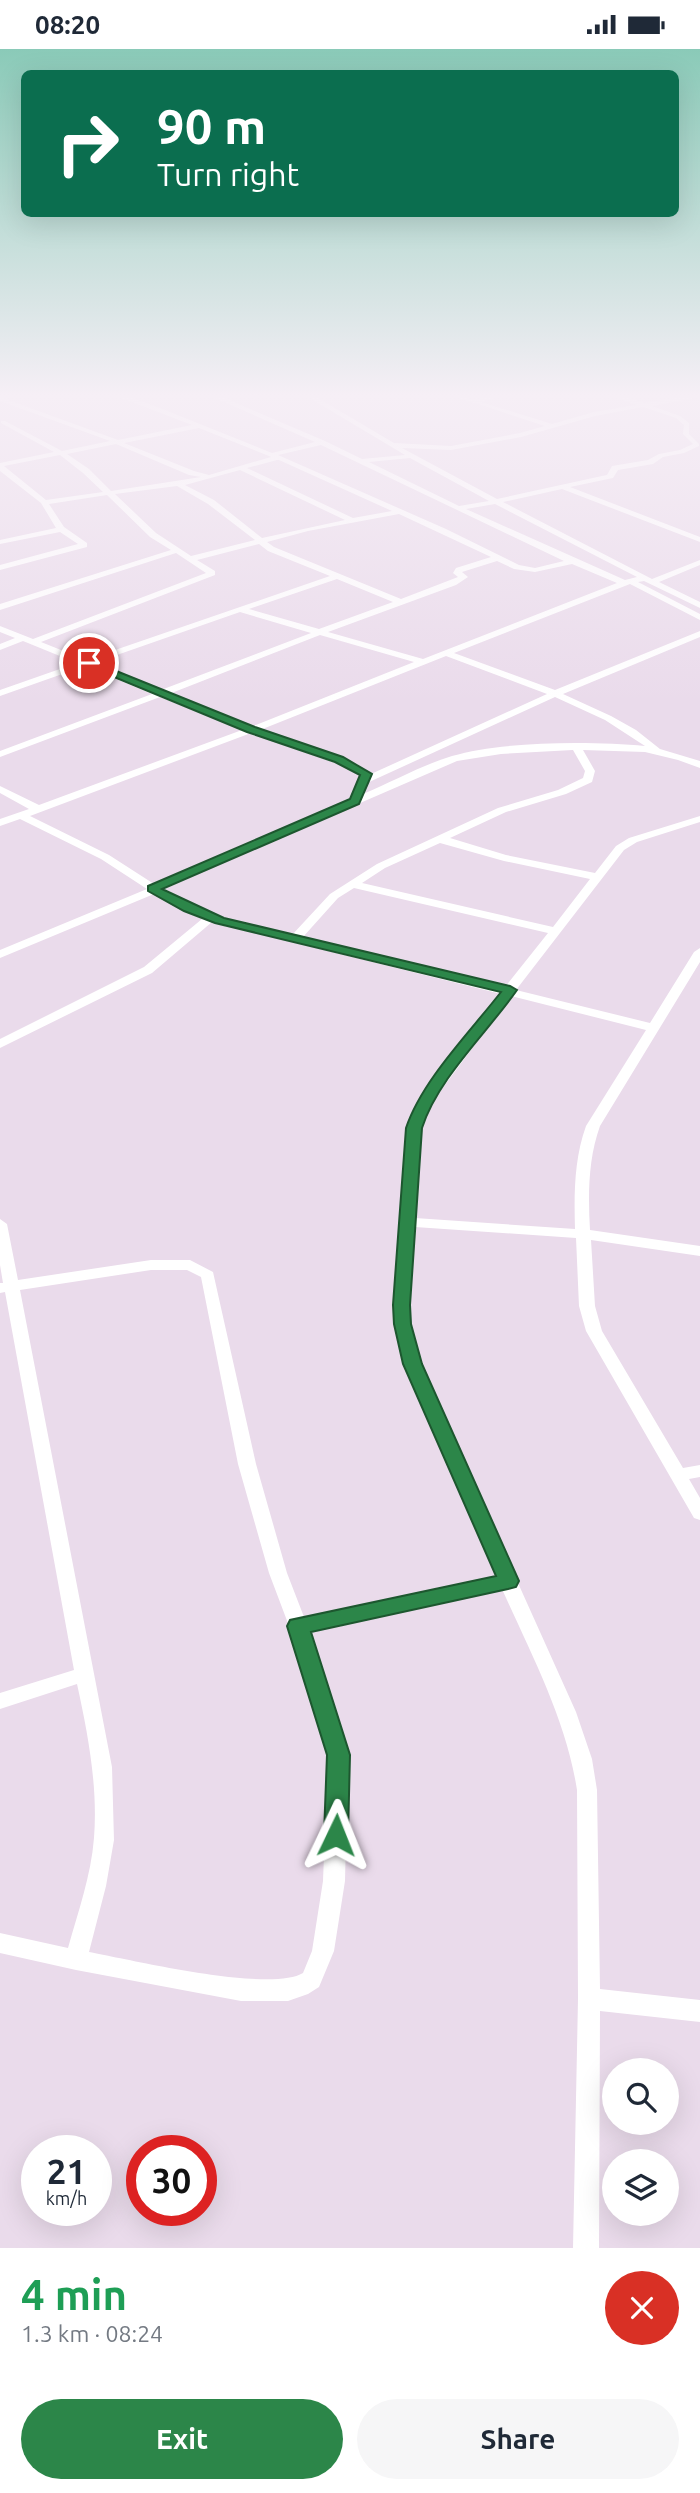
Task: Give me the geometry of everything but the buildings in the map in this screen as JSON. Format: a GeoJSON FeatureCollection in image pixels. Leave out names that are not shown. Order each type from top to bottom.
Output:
{"type":"FeatureCollection","features":[{"type":"Feature","properties":{"kind":"street"},"geometry":{"type":"LineString","coordinates":[[0,568],[84,545],[61,529],[38,497]]}},
{"type":"Feature","properties":{"kind":"street"},"geometry":{"type":"LineString","coordinates":[[44,502],[94,497]]}},
{"type":"Feature","properties":{"kind":"street"},"geometry":{"type":"LineString","coordinates":[[0,647],[29,640],[211,574],[211,571],[153,535],[111,497]]}},
{"type":"Feature","properties":{"kind":"street"},"geometry":{"type":"LineString","coordinates":[[201,497],[258,541],[277,552],[399,601]]}},
{"type":"Feature","properties":{"kind":"street"},"geometry":{"type":"LineString","coordinates":[[301,497],[353,521]]}},
{"type":"Feature","properties":{"kind":"street"},"geometry":{"type":"LineString","coordinates":[[365,497],[531,571],[571,562]]}},
{"type":"Feature","properties":{"kind":"street"},"geometry":{"type":"LineString","coordinates":[[435,497],[571,562],[627,582],[700,617]]}},
{"type":"Feature","properties":{"kind":"street"},"geometry":{"type":"LineString","coordinates":[[484,497],[700,605]]}},
{"type":"Feature","properties":{"kind":"street"},"geometry":{"type":"LineString","coordinates":[[458,508],[521,497]]}},
{"type":"Feature","properties":{"kind":"street"},"geometry":{"type":"LineString","coordinates":[[589,497],[700,540]]}},
{"type":"Feature","properties":{"kind":"street"},"geometry":{"type":"LineString","coordinates":[[190,559],[258,541],[400,512]]}},
{"type":"Feature","properties":{"kind":"street"},"geometry":{"type":"LineString","coordinates":[[0,542],[61,529]]}},
{"type":"Feature","properties":{"kind":"street"},"geometry":{"type":"LineString","coordinates":[[0,607],[178,550]]}},
{"type":"Feature","properties":{"kind":"street"},"geometry":{"type":"LineString","coordinates":[[0,754],[460,580],[464,577],[457,573],[459,570],[497,558]]}},
{"type":"Feature","properties":{"kind":"street"},"geometry":{"type":"LineString","coordinates":[[0,823],[251,730],[627,582],[647,580],[700,562]]}},
{"type":"Feature","properties":{"kind":"street"},"geometry":{"type":"LineString","coordinates":[[0,693],[337,576]]}},
{"type":"Feature","properties":{"kind":"street"},"geometry":{"type":"LineString","coordinates":[[238,609],[423,662]]}},
{"type":"Feature","properties":{"kind":"street"},"geometry":{"type":"LineString","coordinates":[[0,629],[165,693],[251,730],[353,766],[366,774],[355,801]]}},
{"type":"Feature","properties":{"kind":"street"},"geometry":{"type":"LineString","coordinates":[[364,781],[554,694],[700,634]]}},
{"type":"Feature","properties":{"kind":"street"},"geometry":{"type":"LineString","coordinates":[[444,653],[554,694],[630,730],[655,749]]}},
{"type":"Feature","properties":{"kind":"street"},"geometry":{"type":"LineString","coordinates":[[3,951],[453,759],[486,751],[613,745],[655,749],[700,765]]}},
{"type":"Feature","properties":{"kind":"street"},"geometry":{"type":"LineString","coordinates":[[295,939],[334,896],[381,866],[502,810],[562,792],[588,781],[590,771],[576,747]]}},
{"type":"Feature","properties":{"kind":"street"},"geometry":{"type":"LineString","coordinates":[[0,789],[36,809]]}},
{"type":"Feature","properties":{"kind":"street"},"geometry":{"type":"LineString","coordinates":[[20,815],[105,857],[153,889],[210,918],[510,990],[654,1028]]}},
{"type":"Feature","properties":{"kind":"street"},"geometry":{"type":"LineString","coordinates":[[586,2248],[589,1999],[587,1790],[582,1759],[559,1694],[412,1364],[402,1324],[402,1305],[414,1128],[423,1105],[623,845],[700,819]]}},
{"type":"Feature","properties":{"kind":"street"},"geometry":{"type":"LineString","coordinates":[[440,839],[504,858],[596,877]]}},
{"type":"Feature","properties":{"kind":"street"},"geometry":{"type":"LineString","coordinates":[[352,884],[556,931]]}},
{"type":"Feature","properties":{"kind":"street"},"geometry":{"type":"LineString","coordinates":[[0,1044],[148,970],[210,918]]}},
{"type":"Feature","properties":{"kind":"street"},"geometry":{"type":"LineString","coordinates":[[700,951],[590,1135],[583,1176],[587,1306],[594,1331],[700,1513]]}},
{"type":"Feature","properties":{"kind":"street"},"geometry":{"type":"LineString","coordinates":[[407,1222],[583,1234],[700,1251]]}},
{"type":"Feature","properties":{"kind":"street"},"geometry":{"type":"LineString","coordinates":[[0,1224],[7,1287],[97,1728],[103,1803],[102,1858],[76,1960]]}},
{"type":"Feature","properties":{"kind":"street"},"geometry":{"type":"LineString","coordinates":[[0,1943],[76,1960],[241,1990],[288,1990],[300,1987],[311,1980],[323,1951],[334,1881],[338,1755],[298,1626],[278,1573],[247,1464],[210,1278],[205,1272],[190,1265],[151,1265],[7,1287]]}},
{"type":"Feature","properties":{"kind":"street"},"geometry":{"type":"LineString","coordinates":[[679,1475],[700,1471]]}},
{"type":"Feature","properties":{"kind":"street"},"geometry":{"type":"LineString","coordinates":[[298,1626],[508,1581]]}},
{"type":"Feature","properties":{"kind":"street"},"geometry":{"type":"LineString","coordinates":[[0,1701],[85,1674]]}},
{"type":"Feature","properties":{"kind":"street"},"geometry":{"type":"LineString","coordinates":[[589,1999],[700,2011]]}},
{"type":"Feature","properties":{"kind":"route"},"geometry":{"type":"LineString","coordinates":[[89,663],[251,730],[339,760],[366,774],[355,801],[152,888],[219,921],[510,990],[434,1087],[418,1116],[414,1128],[402,1305],[402,1324],[412,1364],[508,1581],[298,1626],[338,1755],[336,1835]]}}]}
